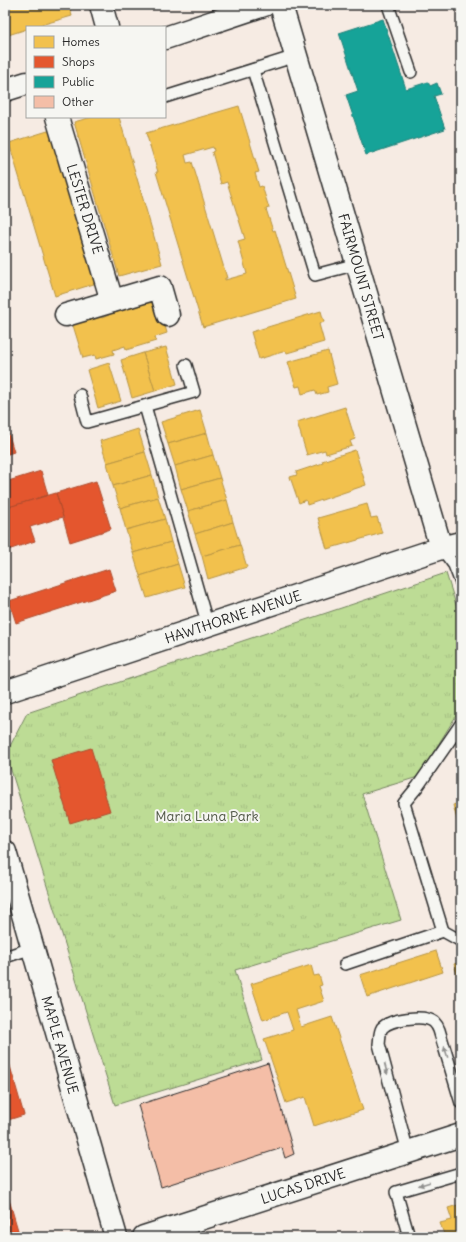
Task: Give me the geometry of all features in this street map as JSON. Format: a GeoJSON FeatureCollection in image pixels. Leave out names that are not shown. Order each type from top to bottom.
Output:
{"type":"FeatureCollection","features":[{"type":"Feature","properties":{"kind":"street"},"geometry":{"type":"LineString","coordinates":[[101,5],[107,26]]}},
{"type":"Feature","properties":{"kind":"street"},"geometry":{"type":"LineString","coordinates":[[166,38],[264,5]]}},
{"type":"Feature","properties":{"kind":"street","name":"FAIRMOUNT STREET"},"geometry":{"type":"LineString","coordinates":[[280,5],[357,264],[451,546]]}},
{"type":"Feature","properties":{"kind":"street"},"geometry":{"type":"LineString","coordinates":[[5,90],[26,83]]}},
{"type":"Feature","properties":{"kind":"street","name":"LESTER DRIVE"},"geometry":{"type":"LineString","coordinates":[[57,118],[112,301]]}},
{"type":"Feature","properties":{"kind":"street"},"geometry":{"type":"LineString","coordinates":[[66,315],[160,287],[168,315]]}},
{"type":"Feature","properties":{"kind":"street","name":"HAWTHORNE AVENUE"},"geometry":{"type":"LineString","coordinates":[[5,692],[451,546]]}},
{"type":"Feature","properties":{"kind":"street","name":"MAPLE AVENUE"},"geometry":{"type":"LineString","coordinates":[[7,866],[116,1237]]}},
{"type":"Feature","properties":{"kind":"street","name":"LUCAS DRIVE"},"geometry":{"type":"LineString","coordinates":[[144,1237],[461,1135]]}},
{"type":"Feature","properties":{"kind":"lane"},"geometry":{"type":"LineString","coordinates":[[388,5],[411,72]]}},
{"type":"Feature","properties":{"kind":"lane"},"geometry":{"type":"LineString","coordinates":[[166,97],[296,56]]}},
{"type":"Feature","properties":{"kind":"lane"},"geometry":{"type":"LineString","coordinates":[[253,70],[315,275],[357,264]]}},
{"type":"Feature","properties":{"kind":"lane"},"geometry":{"type":"LineString","coordinates":[[80,395],[87,422],[145,406],[194,392],[186,365]]}},
{"type":"Feature","properties":{"kind":"lane"},"geometry":{"type":"LineString","coordinates":[[145,406],[208,626]]}},
{"type":"Feature","properties":{"kind":"lane"},"geometry":{"type":"LineString","coordinates":[[451,546],[454,564],[461,583]]}},
{"type":"Feature","properties":{"kind":"lane"},"geometry":{"type":"LineString","coordinates":[[461,724],[418,786],[404,803],[443,931],[461,941]]}},
{"type":"Feature","properties":{"kind":"lane"},"geometry":{"type":"LineString","coordinates":[[345,964],[443,931]]}},
{"type":"Feature","properties":{"kind":"lane"},"geometry":{"type":"LineString","coordinates":[[5,957],[32,948]]}},
{"type":"Feature","properties":{"kind":"lane"},"geometry":{"type":"LineString","coordinates":[[408,1152],[380,1044],[382,1028],[388,1024],[415,1017],[425,1018],[434,1022],[439,1030],[461,1103]]}},
{"type":"Feature","properties":{"kind":"lane"},"geometry":{"type":"LineString","coordinates":[[409,1237],[396,1192],[461,1174]]}},
{"type":"Feature","properties":{"kind":"green space","name":"Maria Luna Park"},"geometry":{"type":"Polygon","coordinates":[[[446,573],[461,621],[461,708],[418,777],[362,794],[401,920],[235,970],[262,1060],[115,1105],[6,754],[27,713],[446,573]]]}},
{"type":"Feature","properties":{"kind":"building: Homes"},"geometry":{"type":"Polygon","coordinates":[[[5,5],[69,5],[72,16],[37,26],[26,26],[26,29],[5,36],[5,5]]]}},
{"type":"Feature","properties":{"kind":"building: Homes"},"geometry":{"type":"Polygon","coordinates":[[[239,106],[259,172],[255,173],[259,187],[262,186],[269,208],[266,209],[273,231],[275,230],[296,299],[203,327],[156,172],[158,172],[146,133],[239,106]],[[213,147],[185,155],[187,163],[192,162],[227,278],[225,278],[225,280],[247,274],[238,241],[245,239],[227,182],[221,184],[212,152],[214,151],[213,147]]]}},
{"type":"Feature","properties":{"kind":"building: Homes"},"geometry":{"type":"Polygon","coordinates":[[[88,118],[119,118],[162,264],[119,276],[74,122],[88,118]]]}},
{"type":"Feature","properties":{"kind":"building: Homes"},"geometry":{"type":"Polygon","coordinates":[[[51,130],[97,283],[55,296],[9,143],[51,130]]]}},
{"type":"Feature","properties":{"kind":"building: Homes"},"geometry":{"type":"Polygon","coordinates":[[[149,299],[150,303],[158,301],[167,333],[155,337],[156,341],[126,350],[125,346],[113,350],[114,354],[96,359],[95,355],[83,358],[72,322],[101,313],[102,318],[109,315],[108,312],[149,299]]]}},
{"type":"Feature","properties":{"kind":"building: Homes"},"geometry":{"type":"Polygon","coordinates":[[[321,311],[324,322],[319,324],[324,342],[287,353],[286,351],[259,359],[251,332],[321,311]]]}},
{"type":"Feature","properties":{"kind":"building: Homes"},"geometry":{"type":"Polygon","coordinates":[[[166,347],[177,384],[155,391],[143,353],[166,347]]]}},
{"type":"Feature","properties":{"kind":"building: Homes"},"geometry":{"type":"Polygon","coordinates":[[[328,351],[337,384],[327,387],[328,392],[317,395],[315,390],[302,394],[300,386],[296,387],[288,362],[328,351]]]}},
{"type":"Feature","properties":{"kind":"building: Homes"},"geometry":{"type":"Polygon","coordinates":[[[143,353],[155,391],[132,398],[121,360],[143,353]]]}},
{"type":"Feature","properties":{"kind":"building: Homes"},"geometry":{"type":"Polygon","coordinates":[[[109,363],[121,401],[98,408],[87,370],[109,363]]]}},
{"type":"Feature","properties":{"kind":"building: Homes"},"geometry":{"type":"Polygon","coordinates":[[[345,407],[355,439],[350,441],[352,446],[326,454],[325,450],[307,455],[297,422],[345,407]]]}},
{"type":"Feature","properties":{"kind":"building: Homes"},"geometry":{"type":"Polygon","coordinates":[[[200,410],[207,433],[168,444],[161,422],[200,410]]]}},
{"type":"Feature","properties":{"kind":"building: Homes"},"geometry":{"type":"Polygon","coordinates":[[[138,429],[145,452],[107,463],[100,441],[138,429]]]}},
{"type":"Feature","properties":{"kind":"building: Homes"},"geometry":{"type":"Polygon","coordinates":[[[207,433],[213,455],[175,466],[168,444],[207,433]]]}},
{"type":"Feature","properties":{"kind":"building: Homes"},"geometry":{"type":"Polygon","coordinates":[[[355,450],[366,485],[307,505],[306,500],[299,503],[290,477],[297,475],[296,472],[323,463],[322,461],[355,450]]]}},
{"type":"Feature","properties":{"kind":"building: Homes"},"geometry":{"type":"Polygon","coordinates":[[[145,452],[152,475],[113,486],[107,463],[145,452]]]}},
{"type":"Feature","properties":{"kind":"building: Homes"},"geometry":{"type":"Polygon","coordinates":[[[213,455],[220,478],[181,489],[175,466],[213,455]]]}},
{"type":"Feature","properties":{"kind":"building: Homes"},"geometry":{"type":"Polygon","coordinates":[[[152,475],[158,497],[120,508],[113,486],[152,475]]]}},
{"type":"Feature","properties":{"kind":"building: Homes"},"geometry":{"type":"Polygon","coordinates":[[[220,478],[227,500],[188,511],[181,489],[220,478]]]}},
{"type":"Feature","properties":{"kind":"building: Homes"},"geometry":{"type":"Polygon","coordinates":[[[158,497],[165,519],[126,530],[120,508],[158,497]]]}},
{"type":"Feature","properties":{"kind":"building: Homes"},"geometry":{"type":"Polygon","coordinates":[[[227,500],[233,522],[195,534],[188,511],[227,500]]]}},
{"type":"Feature","properties":{"kind":"building: Homes"},"geometry":{"type":"Polygon","coordinates":[[[367,504],[371,518],[377,517],[382,533],[327,549],[318,518],[367,504]]]}},
{"type":"Feature","properties":{"kind":"building: Homes"},"geometry":{"type":"Polygon","coordinates":[[[165,519],[171,542],[133,553],[126,530],[165,519]]]}},
{"type":"Feature","properties":{"kind":"building: Homes"},"geometry":{"type":"Polygon","coordinates":[[[233,522],[240,545],[202,556],[195,534],[233,522]]]}},
{"type":"Feature","properties":{"kind":"building: Homes"},"geometry":{"type":"Polygon","coordinates":[[[171,542],[178,564],[140,576],[133,553],[171,542]]]}},
{"type":"Feature","properties":{"kind":"building: Homes"},"geometry":{"type":"Polygon","coordinates":[[[240,545],[247,567],[208,579],[202,556],[240,545]]]}},
{"type":"Feature","properties":{"kind":"building: Homes"},"geometry":{"type":"Polygon","coordinates":[[[178,564],[185,587],[147,598],[140,576],[178,564]]]}},
{"type":"Feature","properties":{"kind":"building: Homes"},"geometry":{"type":"Polygon","coordinates":[[[458,758],[461,758],[461,784],[456,764],[460,763],[458,758]]]}},
{"type":"Feature","properties":{"kind":"building: Homes"},"geometry":{"type":"Polygon","coordinates":[[[461,802],[461,834],[453,805],[461,802]]]}},
{"type":"Feature","properties":{"kind":"building: Homes"},"geometry":{"type":"Polygon","coordinates":[[[436,951],[443,972],[367,997],[360,975],[436,951]]]}},
{"type":"Feature","properties":{"kind":"building: Homes"},"geometry":{"type":"Polygon","coordinates":[[[461,962],[461,988],[454,964],[461,962]]]}},
{"type":"Feature","properties":{"kind":"building: Homes"},"geometry":{"type":"Polygon","coordinates":[[[311,965],[314,976],[319,975],[322,985],[319,986],[324,1001],[296,1010],[301,1027],[332,1017],[363,1110],[314,1126],[305,1097],[286,1103],[264,1039],[293,1030],[287,1012],[263,1020],[251,984],[311,965]]]}},
{"type":"Feature","properties":{"kind":"building: Homes"},"geometry":{"type":"Polygon","coordinates":[[[461,1204],[461,1237],[445,1237],[440,1223],[452,1220],[448,1208],[461,1204]]]}},
{"type":"Feature","properties":{"kind":"building: Shops"},"geometry":{"type":"Polygon","coordinates":[[[5,421],[14,452],[5,455],[5,421]]]}},
{"type":"Feature","properties":{"kind":"building: Shops"},"geometry":{"type":"Polygon","coordinates":[[[41,471],[48,495],[7,508],[5,501],[5,482],[41,471]]]}},
{"type":"Feature","properties":{"kind":"building: Shops"},"geometry":{"type":"Polygon","coordinates":[[[96,481],[111,529],[70,542],[56,493],[96,481]]]}},
{"type":"Feature","properties":{"kind":"building: Shops"},"geometry":{"type":"Polygon","coordinates":[[[56,493],[63,517],[30,527],[35,541],[5,551],[5,508],[56,493]]]}},
{"type":"Feature","properties":{"kind":"building: Shops"},"geometry":{"type":"Polygon","coordinates":[[[109,569],[116,591],[16,623],[9,601],[109,569]]]}},
{"type":"Feature","properties":{"kind":"building: Shops"},"geometry":{"type":"Polygon","coordinates":[[[91,748],[110,811],[70,823],[51,760],[91,748]]]}},
{"type":"Feature","properties":{"kind":"building: Shops"},"geometry":{"type":"Polygon","coordinates":[[[6,1052],[24,1115],[5,1121],[5,1053],[6,1052]]]}},
{"type":"Feature","properties":{"kind":"building: Shops"},"geometry":{"type":"Polygon","coordinates":[[[5,1186],[20,1237],[5,1237],[5,1186]]]}},
{"type":"Feature","properties":{"kind":"building: Public"},"geometry":{"type":"Polygon","coordinates":[[[383,19],[406,89],[428,82],[430,86],[437,83],[441,94],[434,96],[445,129],[366,155],[346,95],[358,91],[339,33],[383,19]]]}},
{"type":"Feature","properties":{"kind":"building: Other"},"geometry":{"type":"Polygon","coordinates":[[[268,1063],[294,1154],[285,1158],[282,1148],[161,1187],[138,1105],[268,1063]]]}}]}
